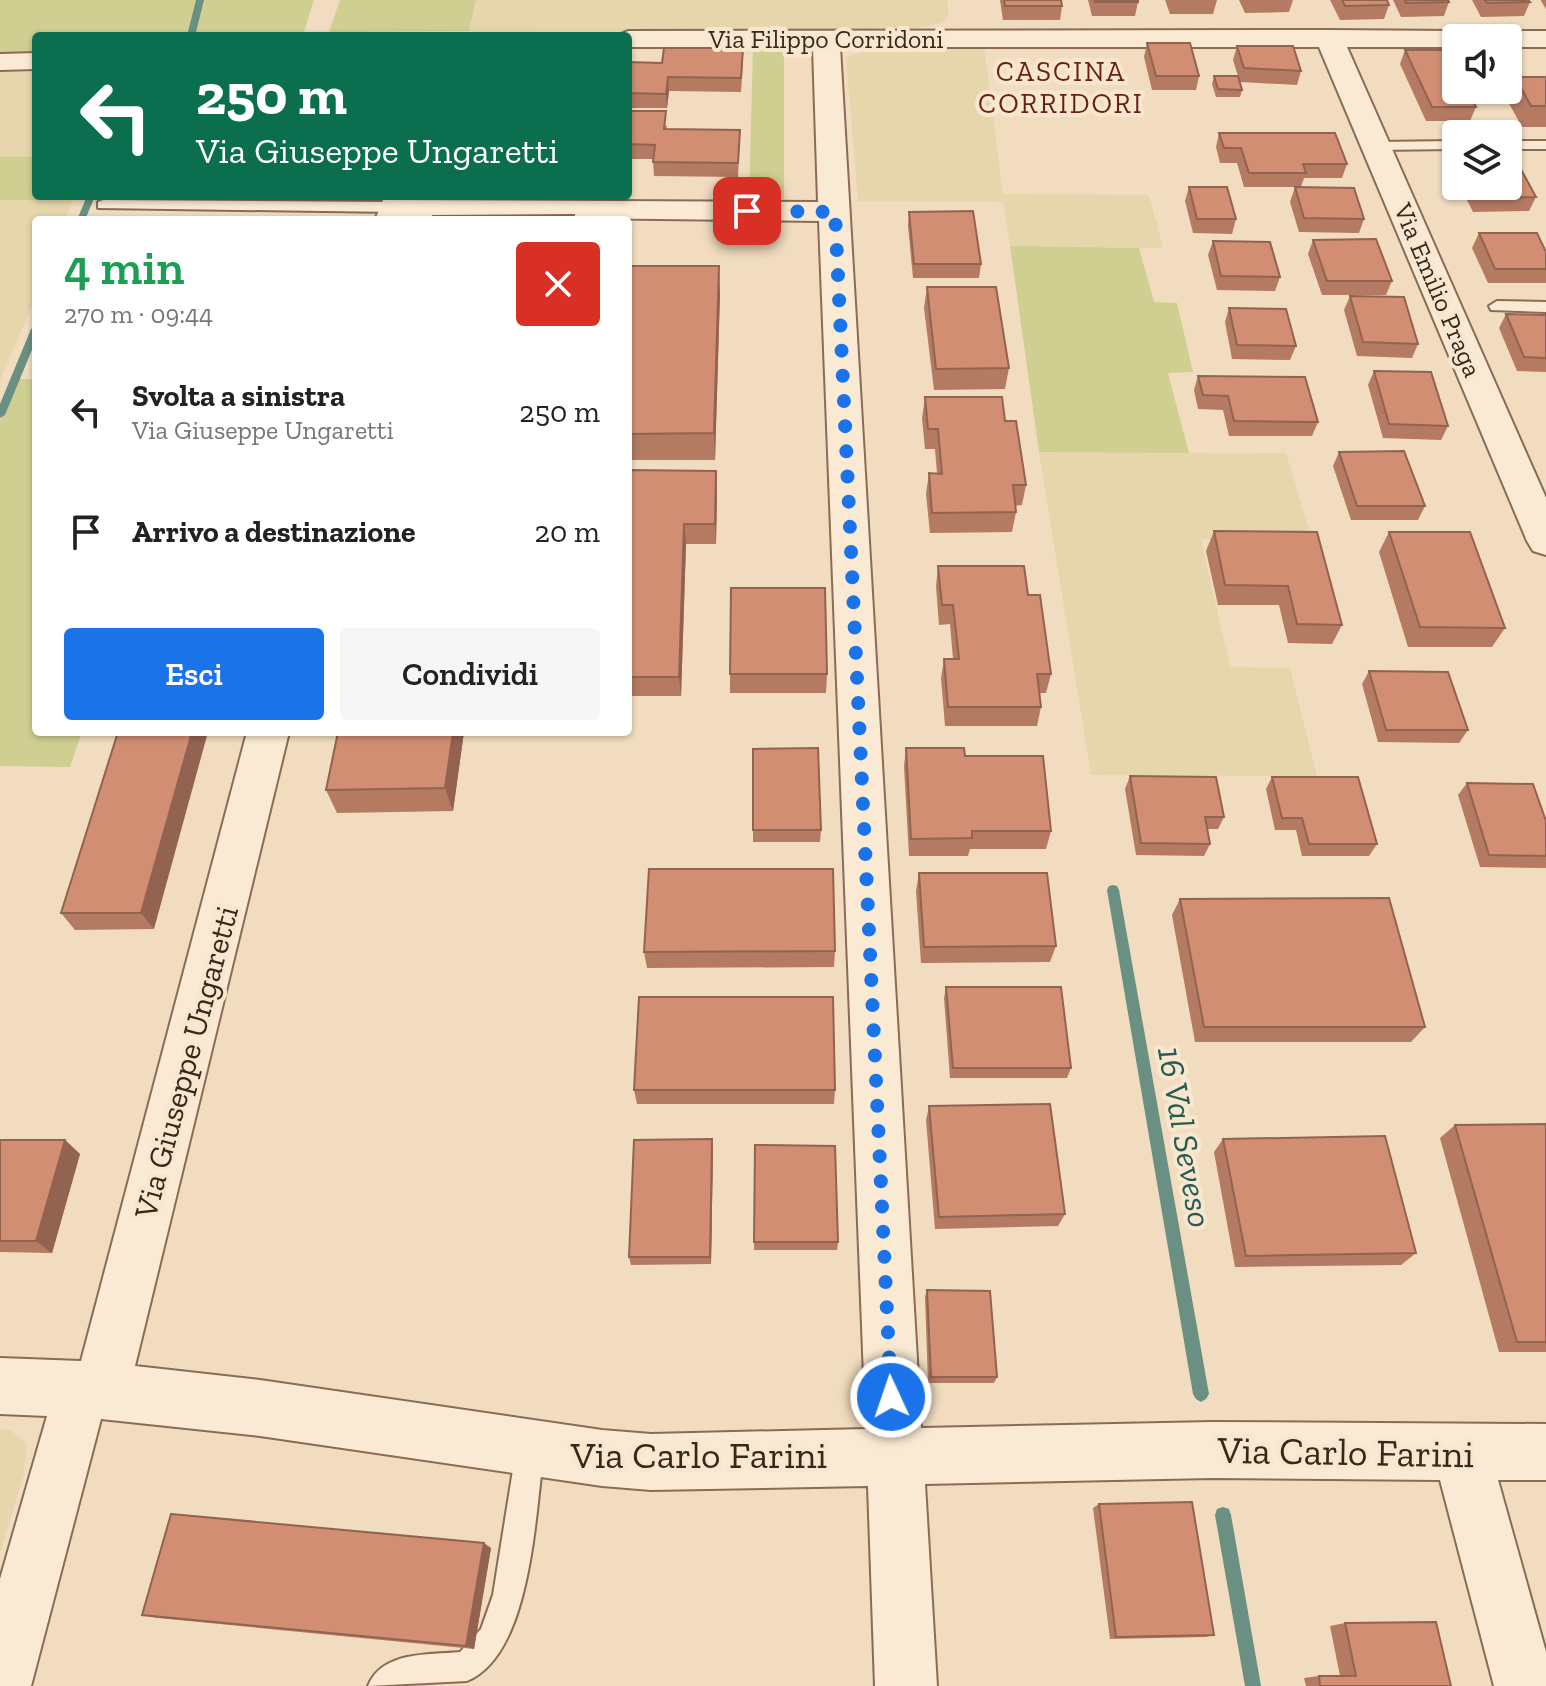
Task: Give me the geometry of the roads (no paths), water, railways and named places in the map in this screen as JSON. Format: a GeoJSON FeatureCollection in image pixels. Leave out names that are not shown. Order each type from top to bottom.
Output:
{"type":"FeatureCollection","features":[{"type":"Feature","properties":{"kind":"street","name":"Via Filippo Corridoni"},"geometry":{"type":"LineString","coordinates":[[632,39],[826,39],[959,26],[1442,39]]}},
{"type":"Feature","properties":{"kind":"street","name":"Via Emilio Praga"},"geometry":{"type":"LineString","coordinates":[[1329,38],[1538,504],[1546,541]]}},
{"type":"Feature","properties":{"kind":"street"},"geometry":{"type":"LineString","coordinates":[[826,39],[906,1686]]}},
{"type":"Feature","properties":{"kind":"street"},"geometry":{"type":"LineString","coordinates":[[1522,39],[1546,39]]}},
{"type":"Feature","properties":{"kind":"street"},"geometry":{"type":"LineString","coordinates":[[0,62],[32,61]]}},
{"type":"Feature","properties":{"kind":"street"},"geometry":{"type":"LineString","coordinates":[[392,214],[835,212]]}},
{"type":"Feature","properties":{"kind":"street","name":"Via Giuseppe Ungaretti"},"geometry":{"type":"LineString","coordinates":[[0,1686],[91,1390],[267,736]]}},
{"type":"Feature","properties":{"kind":"street","name":"Via Carlo Farini"},"geometry":{"type":"LineString","coordinates":[[0,1386],[91,1390],[262,1408],[530,1451],[651,1462],[1212,1450],[1462,1454],[1546,1452]]}},
{"type":"Feature","properties":{"kind":"street"},"geometry":{"type":"LineString","coordinates":[[1462,1454],[1525,1686]]}},
{"type":"Feature","properties":{"kind":"lane"},"geometry":{"type":"LineString","coordinates":[[1376,146],[1442,145]]}},
{"type":"Feature","properties":{"kind":"lane"},"geometry":{"type":"LineString","coordinates":[[1522,145],[1546,145]]}},
{"type":"Feature","properties":{"kind":"lane"},"geometry":{"type":"LineString","coordinates":[[103,205],[392,214]]}},
{"type":"Feature","properties":{"kind":"lane"},"geometry":{"type":"LineString","coordinates":[[1497,306],[1546,307]]}},
{"type":"Feature","properties":{"kind":"lane"},"geometry":{"type":"LineString","coordinates":[[383,1686],[401,1673],[467,1666],[492,1639],[508,1595],[530,1451]]}},
{"type":"Feature","properties":{"kind":"waterway","name":"16 Val Seveso"},"geometry":{"type":"LineString","coordinates":[[192,32],[200,0]]}},
{"type":"Feature","properties":{"kind":"waterway","name":"16 Val Seveso"},"geometry":{"type":"LineString","coordinates":[[83,216],[89,200]]}},
{"type":"Feature","properties":{"kind":"waterway","name":"16 Val Seveso"},"geometry":{"type":"LineString","coordinates":[[0,415],[32,339]]}},
{"type":"Feature","properties":{"kind":"waterway","name":"16 Val Seveso"},"geometry":{"type":"LineString","coordinates":[[1113,890],[1201,1394]]}},
{"type":"Feature","properties":{"kind":"waterway","name":"16 Val Seveso"},"geometry":{"type":"LineString","coordinates":[[1223,1515],[1253,1686]]}},
{"type":"Feature","properties":{"kind":"district","name":"CASCINA CORRIDORI"},"geometry":{"type":"Point","coordinates":[1061,87]}}]}
